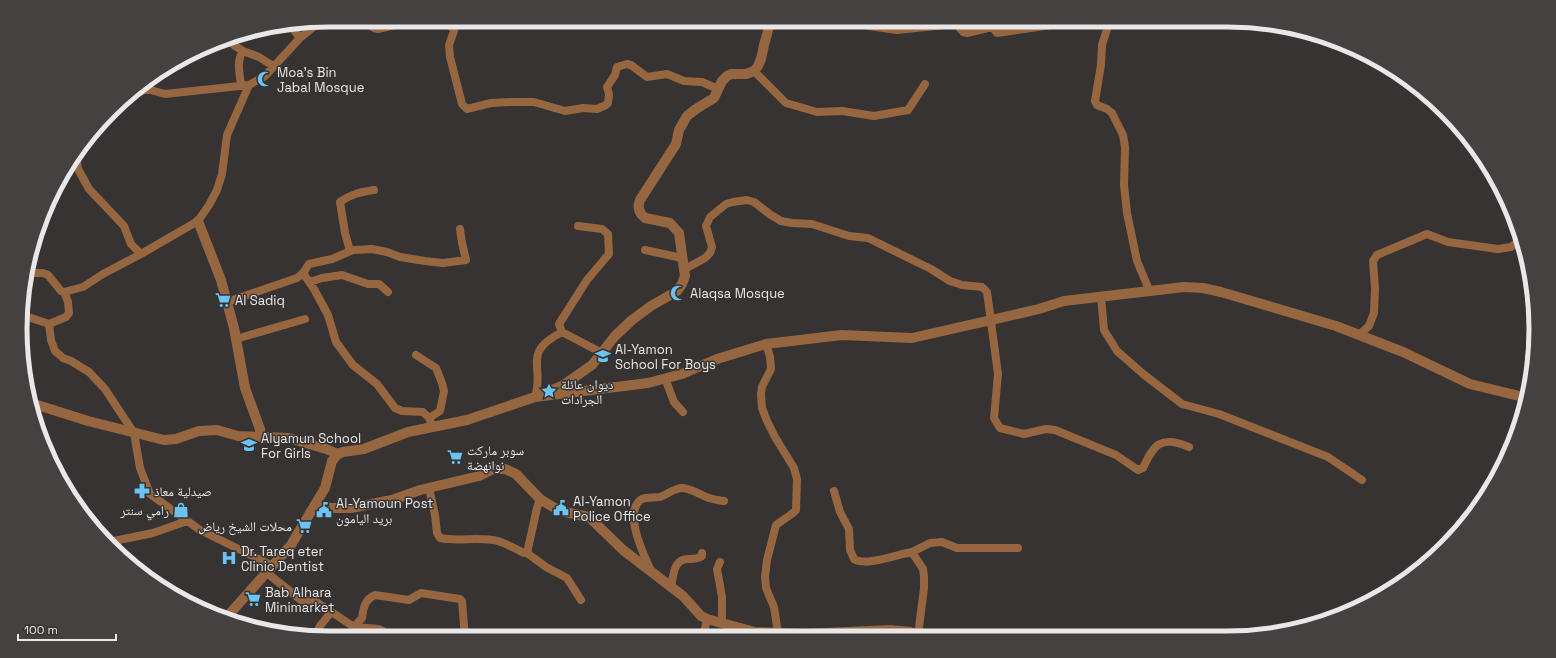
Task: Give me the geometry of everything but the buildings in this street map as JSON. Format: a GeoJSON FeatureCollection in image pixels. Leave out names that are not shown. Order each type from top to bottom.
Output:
{"type":"FeatureCollection","features":[{"type":"Feature","properties":{"kind":"street"},"geometry":{"type":"LineString","coordinates":[[373,27],[378,29],[387,27]]}},
{"type":"Feature","properties":{"kind":"street"},"geometry":{"type":"LineString","coordinates":[[453,27],[454,31],[448,45],[450,57],[462,104],[467,108],[491,103],[534,102],[565,111],[583,108],[597,109],[606,106],[608,103],[609,94],[607,87],[615,74],[617,67],[627,64],[631,65],[647,77],[667,74],[684,80],[702,82],[718,89]]}},
{"type":"Feature","properties":{"kind":"street"},"geometry":{"type":"LineString","coordinates":[[230,614],[291,545],[324,488],[332,461],[338,454],[364,449],[431,423],[467,420],[535,397],[562,386],[592,365],[615,336],[632,320],[651,306],[677,291],[684,282],[685,269],[682,258],[680,237],[677,230],[666,222],[649,220],[645,218],[639,211],[638,204],[676,144],[679,130],[684,119],[693,111],[714,98],[722,81],[727,76],[731,74],[746,74],[754,71],[761,60],[769,27]]}},
{"type":"Feature","properties":{"kind":"street"},"geometry":{"type":"LineString","coordinates":[[875,27],[897,30],[926,27]]}},
{"type":"Feature","properties":{"kind":"street"},"geometry":{"type":"LineString","coordinates":[[959,27],[963,32],[967,33],[992,27],[997,33],[1038,27]]}},
{"type":"Feature","properties":{"kind":"street"},"geometry":{"type":"LineString","coordinates":[[1108,27],[1102,45],[1101,70],[1095,101],[1098,106],[1112,113],[1123,135],[1125,147],[1124,185],[1127,213],[1137,261],[1150,292]]}},
{"type":"Feature","properties":{"kind":"street"},"geometry":{"type":"LineString","coordinates":[[143,90],[147,89],[165,94],[245,86],[261,79],[300,38],[313,28]]}},
{"type":"Feature","properties":{"kind":"street"},"geometry":{"type":"LineString","coordinates":[[294,30],[300,38]]}},
{"type":"Feature","properties":{"kind":"street"},"geometry":{"type":"LineString","coordinates":[[232,43],[243,51],[259,57],[273,66]]}},
{"type":"Feature","properties":{"kind":"street"},"geometry":{"type":"LineString","coordinates":[[64,292],[83,287],[103,274],[198,221],[217,190],[222,174],[227,135],[245,86],[239,62],[243,51]]}},
{"type":"Feature","properties":{"kind":"street"},"geometry":{"type":"LineString","coordinates":[[754,71],[786,103],[817,112],[842,111],[874,116],[908,110],[925,84]]}},
{"type":"Feature","properties":{"kind":"street"},"geometry":{"type":"LineString","coordinates":[[77,163],[78,169],[89,190],[124,226],[131,244],[141,254]]}},
{"type":"Feature","properties":{"kind":"street"},"geometry":{"type":"LineString","coordinates":[[350,251],[345,233],[340,202],[347,197],[361,192],[374,190]]}},
{"type":"Feature","properties":{"kind":"street"},"geometry":{"type":"LineString","coordinates":[[685,269],[705,258],[710,253],[712,247],[706,226],[710,217],[726,204],[733,202],[750,201],[781,220],[792,223],[812,224],[849,236],[868,238],[930,269],[950,281],[962,285],[982,287],[987,292],[998,374],[994,418],[1000,428],[1024,434],[1046,429],[1055,430],[1116,456],[1139,470],[1143,468],[1151,452],[1158,445],[1174,442],[1189,448]]}},
{"type":"Feature","properties":{"kind":"street"},"geometry":{"type":"LineString","coordinates":[[198,221],[221,280],[236,339],[245,388],[260,429],[260,437]]}},
{"type":"Feature","properties":{"kind":"street"},"geometry":{"type":"LineString","coordinates":[[578,226],[602,230],[608,234],[609,254],[587,280],[559,324],[562,332],[602,352]]}},
{"type":"Feature","properties":{"kind":"street"},"geometry":{"type":"LineString","coordinates":[[227,302],[297,278],[303,273],[309,264],[332,259],[350,251],[372,249],[387,252],[400,257],[443,263],[466,260],[460,229]]}},
{"type":"Feature","properties":{"kind":"street"},"geometry":{"type":"LineString","coordinates":[[1360,334],[1369,326],[1374,313],[1375,284],[1373,261],[1377,255],[1427,234],[1448,242],[1498,249],[1510,247],[1516,243]]}},
{"type":"Feature","properties":{"kind":"street"},"geometry":{"type":"LineString","coordinates":[[645,250],[682,258]]}},
{"type":"Feature","properties":{"kind":"street"},"geometry":{"type":"LineString","coordinates":[[28,317],[49,324],[66,317],[69,313],[68,302],[64,292],[61,291],[48,275],[44,273],[32,274]]}},
{"type":"Feature","properties":{"kind":"street"},"geometry":{"type":"LineString","coordinates":[[303,273],[310,282],[328,316],[336,342],[353,365],[377,384],[395,408],[402,411],[423,412],[431,423]]}},
{"type":"Feature","properties":{"kind":"street"},"geometry":{"type":"LineString","coordinates":[[310,282],[322,278],[342,276],[368,284],[379,284],[388,292]]}},
{"type":"Feature","properties":{"kind":"street"},"geometry":{"type":"LineString","coordinates":[[535,397],[648,383],[682,374],[717,359],[766,344],[842,335],[912,338],[992,321],[1064,301],[1184,287],[1212,290],[1313,318],[1360,334],[1403,352],[1470,384],[1521,397]]}},
{"type":"Feature","properties":{"kind":"street"},"geometry":{"type":"LineString","coordinates":[[1101,297],[1104,330],[1117,351],[1142,373],[1182,404],[1219,414],[1328,457],[1362,480]]}},
{"type":"Feature","properties":{"kind":"street"},"geometry":{"type":"LineString","coordinates":[[236,339],[305,319]]}},
{"type":"Feature","properties":{"kind":"street"},"geometry":{"type":"LineString","coordinates":[[49,324],[51,340],[55,351],[63,358],[90,372],[105,389],[134,433],[140,468],[150,494],[200,530],[270,570],[301,600],[315,601],[354,627],[379,629],[383,631]]}},
{"type":"Feature","properties":{"kind":"street"},"geometry":{"type":"LineString","coordinates":[[535,397],[538,389],[536,369],[537,356],[541,346],[548,338],[562,332]]}},
{"type":"Feature","properties":{"kind":"street"},"geometry":{"type":"LineString","coordinates":[[766,344],[770,357],[771,369],[762,387],[762,408],[776,440],[794,468],[797,479],[797,508],[793,513],[776,525],[765,568],[765,582],[774,607],[778,631]]}},
{"type":"Feature","properties":{"kind":"street"},"geometry":{"type":"LineString","coordinates":[[416,355],[436,368],[444,391],[440,411],[431,423]]}},
{"type":"Feature","properties":{"kind":"street"},"geometry":{"type":"LineString","coordinates":[[665,378],[674,402],[683,412]]}},
{"type":"Feature","properties":{"kind":"street"},"geometry":{"type":"LineString","coordinates":[[37,405],[134,433],[167,440],[176,439],[195,432],[222,430],[238,436],[281,437],[294,439],[338,454]]}},
{"type":"Feature","properties":{"kind":"street"},"geometry":{"type":"LineString","coordinates":[[313,508],[351,508],[392,500],[429,488],[478,476],[493,469],[501,468],[510,470],[540,498],[559,510],[588,517],[623,550],[683,596],[701,616],[749,631]]}},
{"type":"Feature","properties":{"kind":"street"},"geometry":{"type":"LineString","coordinates":[[429,488],[436,516],[437,532],[440,538],[451,541],[497,541],[524,553],[528,553],[546,568],[567,578],[581,600]]}},
{"type":"Feature","properties":{"kind":"street"},"geometry":{"type":"LineString","coordinates":[[651,572],[639,544],[633,514],[634,508],[638,502],[644,498],[659,497],[674,490],[683,488],[711,499],[724,501]]}},
{"type":"Feature","properties":{"kind":"street"},"geometry":{"type":"LineString","coordinates":[[834,491],[840,512],[849,529],[850,550],[856,561],[867,562],[912,552],[930,543],[942,542],[957,548],[1018,548]]}},
{"type":"Feature","properties":{"kind":"street"},"geometry":{"type":"LineString","coordinates":[[528,553],[535,514],[540,498]]}},
{"type":"Feature","properties":{"kind":"street"},"geometry":{"type":"LineString","coordinates":[[113,541],[153,533],[187,521]]}},
{"type":"Feature","properties":{"kind":"street"},"geometry":{"type":"LineString","coordinates":[[912,552],[922,569],[924,582],[920,631]]}},
{"type":"Feature","properties":{"kind":"street"},"geometry":{"type":"LineString","coordinates":[[671,587],[675,566],[679,561],[686,558],[699,558],[702,556],[702,553]]}},
{"type":"Feature","properties":{"kind":"street"},"geometry":{"type":"LineString","coordinates":[[720,562],[717,569],[722,597],[722,623]]}},
{"type":"Feature","properties":{"kind":"street"},"geometry":{"type":"LineString","coordinates":[[354,627],[362,618],[362,612],[367,601],[372,596],[375,595],[410,600],[421,592],[460,599],[462,601],[464,631]]}},
{"type":"Feature","properties":{"kind":"street"},"geometry":{"type":"LineString","coordinates":[[318,630],[331,612]]}},
{"type":"Feature","properties":{"kind":"street"},"geometry":{"type":"LineString","coordinates":[[704,631],[707,619]]}},
{"type":"Feature","properties":{"kind":"place","name":"Moa's Bin Jabal Mosque"},"geometry":{"type":"Point","coordinates":[265,79]}},
{"type":"Feature","properties":{"kind":"place","name":"Alaqsa Mosque"},"geometry":{"type":"Point","coordinates":[678,293]}},
{"type":"Feature","properties":{"kind":"place","name":"Al Sadiq"},"geometry":{"type":"Point","coordinates":[223,300]}},
{"type":"Feature","properties":{"kind":"place","name":"Al-Yamon School For Boys"},"geometry":{"type":"Point","coordinates":[603,356]}},
{"type":"Feature","properties":{"kind":"place","name":"ديوان عائلة الجرادات"},"geometry":{"type":"Point","coordinates":[549,391]}},
{"type":"Feature","properties":{"kind":"place","name":"Alyamun School For Girls"},"geometry":{"type":"Point","coordinates":[249,445]}},
{"type":"Feature","properties":{"kind":"place","name":"سوبر ماركت نوانهضة"},"geometry":{"type":"Point","coordinates":[455,457]}},
{"type":"Feature","properties":{"kind":"place","name":"صيدلية معاذ"},"geometry":{"type":"Point","coordinates":[142,491]}},
{"type":"Feature","properties":{"kind":"place","name":"Al-Yamon Police Office"},"geometry":{"type":"Point","coordinates":[561,508]}},
{"type":"Feature","properties":{"kind":"place","name":"رامي سنتر"},"geometry":{"type":"Point","coordinates":[181,510]}},
{"type":"Feature","properties":{"kind":"place","name":"Al-Yamoun Post بريد اليامون"},"geometry":{"type":"Point","coordinates":[324,510]}},
{"type":"Feature","properties":{"kind":"place","name":"محلات الشيخ رياض"},"geometry":{"type":"Point","coordinates":[304,526]}},
{"type":"Feature","properties":{"kind":"place","name":"Dr. Tareq eter Clinic Dentist"},"geometry":{"type":"Point","coordinates":[229,558]}},
{"type":"Feature","properties":{"kind":"place","name":"Bab Alhara Minimarket"},"geometry":{"type":"Point","coordinates":[253,599]}}]}
